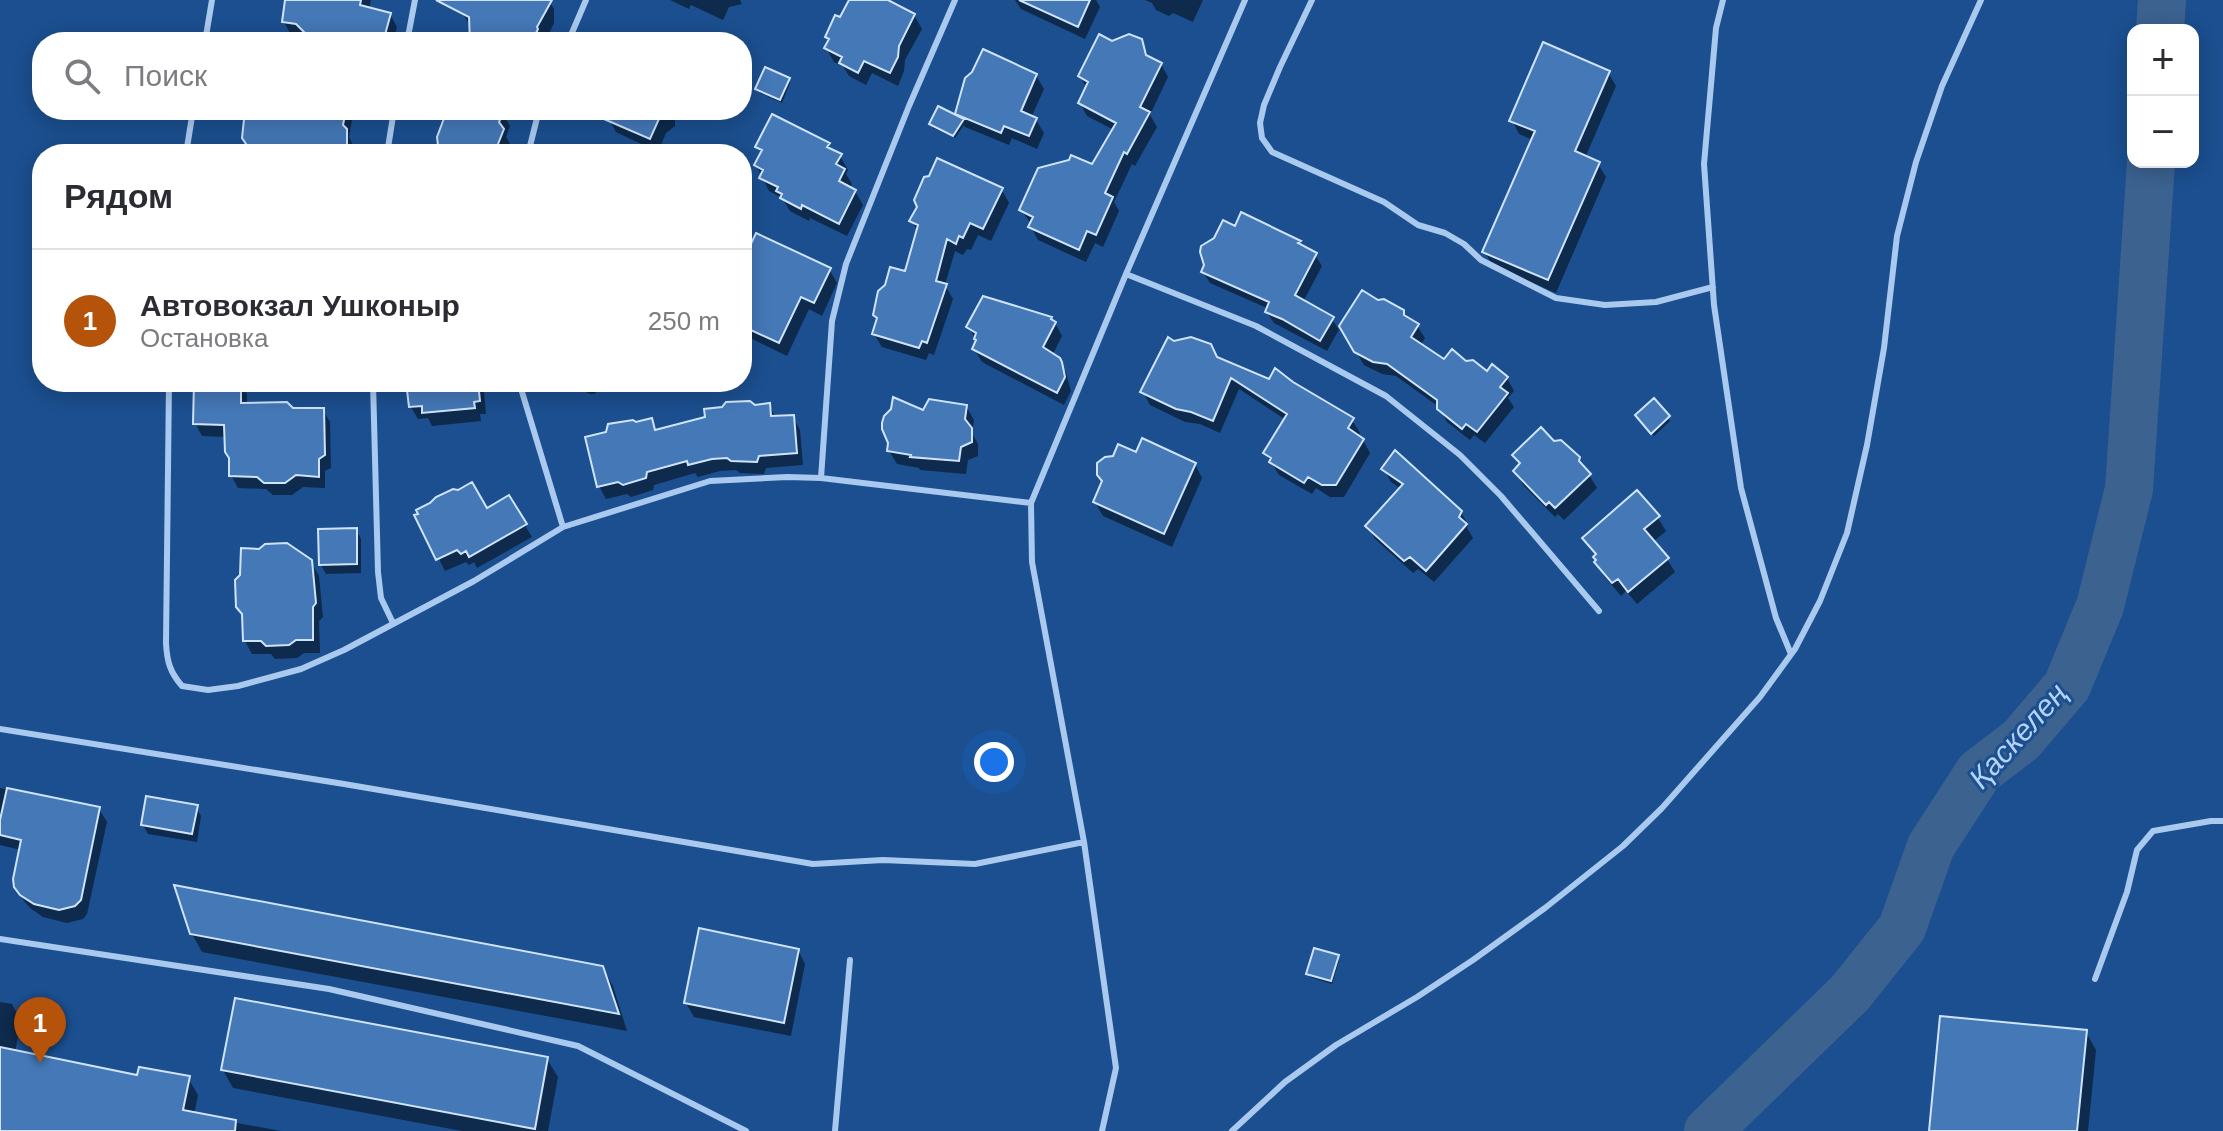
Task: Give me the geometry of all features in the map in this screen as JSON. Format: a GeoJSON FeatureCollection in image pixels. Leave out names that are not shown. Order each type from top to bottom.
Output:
{"type":"FeatureCollection","features":[{"type":"Feature","properties":{"kind":"lane"},"geometry":{"type":"LineString","coordinates":[[207,32],[212,0]]}},
{"type":"Feature","properties":{"kind":"lane"},"geometry":{"type":"LineString","coordinates":[[409,32],[415,0]]}},
{"type":"Feature","properties":{"kind":"lane"},"geometry":{"type":"LineString","coordinates":[[572,32],[586,0]]}},
{"type":"Feature","properties":{"kind":"lane"},"geometry":{"type":"LineString","coordinates":[[821,478],[832,321],[846,264],[955,0]]}},
{"type":"Feature","properties":{"kind":"lane"},"geometry":{"type":"LineString","coordinates":[[1102,1131],[1116,1068],[1084,842],[1032,562],[1031,503],[1245,0]]}},
{"type":"Feature","properties":{"kind":"lane"},"geometry":{"type":"LineString","coordinates":[[1312,0],[1264,105],[1260,123],[1262,138],[1272,152],[1384,202],[1418,225],[1445,233],[1464,244],[1481,260],[1556,298],[1605,305],[1656,302],[1713,287]]}},
{"type":"Feature","properties":{"kind":"lane"},"geometry":{"type":"LineString","coordinates":[[1723,0],[1716,28],[1704,164],[1713,287],[1741,488],[1776,618],[1791,654]]}},
{"type":"Feature","properties":{"kind":"lane"},"geometry":{"type":"LineString","coordinates":[[1232,1131],[1285,1082],[1336,1045],[1473,960],[1623,846],[1662,808],[1760,697],[1791,654],[1820,601],[1847,533],[1884,348],[1897,236],[1916,162],[1942,86],[1981,0]]}},
{"type":"Feature","properties":{"kind":"lane"},"geometry":{"type":"LineString","coordinates":[[188,144],[191,120]]}},
{"type":"Feature","properties":{"kind":"lane"},"geometry":{"type":"LineString","coordinates":[[389,144],[392,120]]}},
{"type":"Feature","properties":{"kind":"lane"},"geometry":{"type":"LineString","coordinates":[[530,144],[536,120]]}},
{"type":"Feature","properties":{"kind":"lane"},"geometry":{"type":"LineString","coordinates":[[1126,274],[1256,326],[1386,396],[1460,455],[1501,496],[1599,611]]}},
{"type":"Feature","properties":{"kind":"lane"},"geometry":{"type":"LineString","coordinates":[[169,392],[167,661],[171,674],[182,686],[208,690],[268,679],[301,669],[344,650],[474,581],[563,527],[710,481],[821,478],[1031,503]]}},
{"type":"Feature","properties":{"kind":"lane"},"geometry":{"type":"LineString","coordinates":[[373,392],[378,572],[381,598],[393,623]]}},
{"type":"Feature","properties":{"kind":"lane"},"geometry":{"type":"LineString","coordinates":[[522,392],[563,527]]}},
{"type":"Feature","properties":{"kind":"lane"},"geometry":{"type":"LineString","coordinates":[[0,729],[813,864],[883,860],[975,864],[1084,842]]}},
{"type":"Feature","properties":{"kind":"lane"},"geometry":{"type":"LineString","coordinates":[[2095,979],[2127,892],[2137,850],[2153,831],[2223,821]]}},
{"type":"Feature","properties":{"kind":"lane"},"geometry":{"type":"LineString","coordinates":[[0,939],[329,989],[578,1046],[746,1131]]}},
{"type":"Feature","properties":{"kind":"lane"},"geometry":{"type":"LineString","coordinates":[[835,1131],[850,960]]}},
{"type":"Feature","properties":{"kind":"building"},"geometry":{"type":"Polygon","coordinates":[[[285,0],[361,0],[360,5],[391,13],[386,32],[304,32],[296,24],[282,22],[285,0]]]}},
{"type":"Feature","properties":{"kind":"building"},"geometry":{"type":"Polygon","coordinates":[[[436,0],[552,0],[537,32],[470,32],[469,17],[436,0]]]}},
{"type":"Feature","properties":{"kind":"building"},"geometry":{"type":"Polygon","coordinates":[[[849,0],[888,0],[915,14],[890,73],[864,61],[858,73],[839,63],[842,57],[824,48],[829,39],[825,37],[835,15],[840,17],[849,0]]]}},
{"type":"Feature","properties":{"kind":"building"},"geometry":{"type":"Polygon","coordinates":[[[1019,0],[1090,0],[1078,27],[1019,0]]]}},
{"type":"Feature","properties":{"kind":"building"},"geometry":{"type":"Polygon","coordinates":[[[1099,34],[1112,41],[1129,34],[1142,39],[1146,55],[1162,63],[1140,107],[1150,112],[1127,154],[1124,152],[1105,193],[1113,197],[1096,235],[1087,231],[1079,250],[1028,227],[1033,217],[1019,210],[1038,168],[1069,160],[1071,155],[1092,164],[1116,123],[1078,103],[1088,82],[1078,76],[1099,34]]]}},
{"type":"Feature","properties":{"kind":"building"},"geometry":{"type":"Polygon","coordinates":[[[1543,42],[1610,71],[1575,151],[1600,162],[1548,280],[1482,252],[1535,131],[1509,121],[1543,42]]]}},
{"type":"Feature","properties":{"kind":"building"},"geometry":{"type":"Polygon","coordinates":[[[983,49],[1037,74],[1021,111],[1037,118],[1029,136],[1004,126],[1001,133],[955,114],[965,78],[972,72],[983,49]]]}},
{"type":"Feature","properties":{"kind":"building"},"geometry":{"type":"Polygon","coordinates":[[[765,67],[790,78],[780,100],[755,89],[765,67]]]}},
{"type":"Feature","properties":{"kind":"building"},"geometry":{"type":"Polygon","coordinates":[[[938,106],[964,119],[953,136],[929,124],[938,106]]]}},
{"type":"Feature","properties":{"kind":"building"},"geometry":{"type":"Polygon","coordinates":[[[772,114],[830,143],[827,147],[842,154],[836,164],[845,169],[839,181],[856,190],[839,224],[802,205],[801,209],[780,198],[782,194],[776,191],[778,187],[759,178],[763,170],[754,165],[762,150],[755,147],[772,114]]]}},
{"type":"Feature","properties":{"kind":"building"},"geometry":{"type":"Polygon","coordinates":[[[244,120],[344,120],[343,125],[347,129],[347,144],[246,144],[242,138],[244,120]]]}},
{"type":"Feature","properties":{"kind":"building"},"geometry":{"type":"Polygon","coordinates":[[[443,120],[500,120],[504,129],[498,144],[438,144],[443,120]]]}},
{"type":"Feature","properties":{"kind":"building"},"geometry":{"type":"Polygon","coordinates":[[[606,120],[659,120],[650,139],[606,120]]]}},
{"type":"Feature","properties":{"kind":"building"},"geometry":{"type":"Polygon","coordinates":[[[937,158],[1003,188],[983,229],[970,223],[963,238],[959,236],[956,244],[947,239],[936,281],[947,284],[927,343],[922,341],[919,348],[872,334],[877,318],[873,315],[878,291],[885,285],[890,267],[905,271],[918,225],[909,221],[917,207],[914,200],[937,158]]]}},
{"type":"Feature","properties":{"kind":"building"},"geometry":{"type":"Polygon","coordinates":[[[1241,212],[1301,241],[1298,243],[1317,253],[1295,295],[1334,317],[1320,341],[1265,312],[1269,302],[1201,272],[1204,265],[1201,246],[1214,238],[1223,220],[1235,226],[1241,212]]]}},
{"type":"Feature","properties":{"kind":"building"},"geometry":{"type":"Polygon","coordinates":[[[756,233],[831,268],[814,303],[801,297],[779,343],[752,331],[752,242],[756,233]]]}},
{"type":"Feature","properties":{"kind":"building"},"geometry":{"type":"Polygon","coordinates":[[[1362,290],[1404,310],[1404,315],[1419,324],[1411,337],[1444,359],[1452,349],[1466,361],[1473,360],[1487,371],[1492,364],[1508,377],[1500,387],[1508,393],[1477,432],[1466,424],[1462,429],[1437,409],[1437,400],[1387,364],[1373,362],[1354,352],[1339,326],[1362,290]]]}},
{"type":"Feature","properties":{"kind":"building"},"geometry":{"type":"Polygon","coordinates":[[[983,296],[1052,317],[1056,322],[1043,347],[1062,362],[1065,377],[1057,393],[972,349],[976,333],[966,327],[983,296]]]}},
{"type":"Feature","properties":{"kind":"building"},"geometry":{"type":"Polygon","coordinates":[[[1168,337],[1174,341],[1191,337],[1211,344],[1217,357],[1269,379],[1275,368],[1354,418],[1348,428],[1364,439],[1336,485],[1322,485],[1308,477],[1304,483],[1269,462],[1271,458],[1263,453],[1287,414],[1231,378],[1213,421],[1176,409],[1140,392],[1168,337]]]}},
{"type":"Feature","properties":{"kind":"building"},"geometry":{"type":"Polygon","coordinates":[[[194,392],[241,392],[241,403],[287,402],[293,408],[324,408],[325,455],[319,459],[319,477],[296,475],[285,483],[264,483],[257,477],[229,476],[224,425],[193,424],[194,392]]]}},
{"type":"Feature","properties":{"kind":"building"},"geometry":{"type":"Polygon","coordinates":[[[407,392],[479,392],[480,401],[474,402],[475,408],[422,413],[422,406],[409,407],[407,392]]]}},
{"type":"Feature","properties":{"kind":"building"},"geometry":{"type":"Polygon","coordinates":[[[893,397],[923,410],[929,399],[967,405],[965,419],[972,428],[972,442],[961,447],[959,461],[910,457],[887,451],[882,423],[891,409],[893,397]]]}},
{"type":"Feature","properties":{"kind":"building"},"geometry":{"type":"Polygon","coordinates":[[[1654,398],[1670,416],[1651,434],[1635,415],[1654,398]]]}},
{"type":"Feature","properties":{"kind":"building"},"geometry":{"type":"Polygon","coordinates":[[[750,401],[755,405],[770,403],[771,416],[794,415],[797,453],[759,456],[757,462],[731,461],[727,458],[688,465],[687,461],[647,472],[646,478],[623,485],[618,482],[597,487],[585,437],[606,432],[608,424],[652,418],[655,430],[705,417],[704,409],[722,407],[726,402],[750,401]]]}},
{"type":"Feature","properties":{"kind":"building"},"geometry":{"type":"Polygon","coordinates":[[[1541,427],[1554,441],[1561,440],[1580,457],[1579,461],[1591,474],[1555,508],[1549,502],[1546,505],[1513,471],[1520,463],[1512,455],[1541,427]]]}},
{"type":"Feature","properties":{"kind":"building"},"geometry":{"type":"Polygon","coordinates":[[[1142,438],[1196,463],[1164,534],[1093,502],[1102,481],[1097,475],[1097,463],[1113,456],[1118,444],[1136,452],[1142,438]]]}},
{"type":"Feature","properties":{"kind":"building"},"geometry":{"type":"Polygon","coordinates":[[[1395,450],[1462,511],[1459,517],[1467,524],[1426,571],[1410,557],[1404,561],[1365,526],[1403,484],[1381,469],[1395,450]]]}},
{"type":"Feature","properties":{"kind":"building"},"geometry":{"type":"Polygon","coordinates":[[[472,482],[487,508],[509,495],[527,524],[469,557],[466,551],[461,554],[457,550],[436,560],[414,515],[418,514],[416,510],[436,497],[472,482]]]}},
{"type":"Feature","properties":{"kind":"building"},"geometry":{"type":"Polygon","coordinates":[[[1637,490],[1660,516],[1644,529],[1669,558],[1628,592],[1618,579],[1612,583],[1594,562],[1596,554],[1582,538],[1637,490]]]}},
{"type":"Feature","properties":{"kind":"building"},"geometry":{"type":"Polygon","coordinates":[[[357,528],[357,564],[319,565],[318,529],[357,528]]]}},
{"type":"Feature","properties":{"kind":"building"},"geometry":{"type":"Polygon","coordinates":[[[287,543],[312,560],[316,603],[313,607],[313,640],[266,646],[261,641],[243,641],[242,614],[236,607],[235,580],[240,575],[241,548],[259,549],[265,544],[287,543]]]}},
{"type":"Feature","properties":{"kind":"building"},"geometry":{"type":"Polygon","coordinates":[[[7,788],[100,807],[81,900],[75,906],[59,910],[34,904],[14,887],[21,840],[0,835],[7,788]]]}},
{"type":"Feature","properties":{"kind":"building"},"geometry":{"type":"Polygon","coordinates":[[[146,796],[198,805],[192,834],[141,825],[146,796]]]}},
{"type":"Feature","properties":{"kind":"building"},"geometry":{"type":"Polygon","coordinates":[[[174,885],[603,966],[619,1014],[190,934],[174,885]]]}},
{"type":"Feature","properties":{"kind":"building"},"geometry":{"type":"Polygon","coordinates":[[[699,928],[799,949],[784,1023],[684,1003],[699,928]]]}},
{"type":"Feature","properties":{"kind":"building"},"geometry":{"type":"Polygon","coordinates":[[[1314,948],[1339,955],[1331,981],[1306,974],[1314,948]]]}},
{"type":"Feature","properties":{"kind":"building"},"geometry":{"type":"Polygon","coordinates":[[[235,998],[548,1057],[535,1129],[221,1070],[235,998]]]}},
{"type":"Feature","properties":{"kind":"building"},"geometry":{"type":"Polygon","coordinates":[[[1940,1016],[2087,1030],[2077,1131],[1929,1131],[1940,1016]]]}},
{"type":"Feature","properties":{"kind":"building"},"geometry":{"type":"Polygon","coordinates":[[[0,1047],[137,1075],[139,1067],[190,1076],[183,1110],[236,1120],[235,1131],[0,1131],[0,1047]]]}},
{"type":"Feature","properties":{"kind":"waterway","name":"Қаскелең"},"geometry":{"type":"LineString","coordinates":[[2160,24],[2162,0]]}},
{"type":"Feature","properties":{"kind":"waterway","name":"Қаскелең"},"geometry":{"type":"LineString","coordinates":[[1708,1131],[1850,993],[1902,928],[1931,846],[1979,772],[2021,740],[2067,686],[2100,606],[2129,489],[2151,168]]}},
{"type":"Feature","properties":{"kind":"place","name":"Автовокзал Ушконыр"},"geometry":{"type":"Point","coordinates":[40,1063]}}]}
